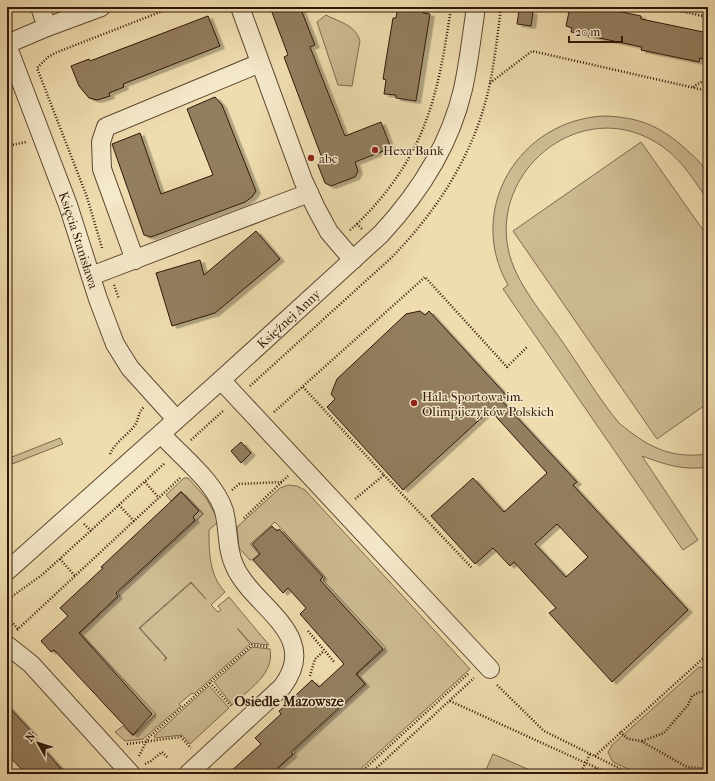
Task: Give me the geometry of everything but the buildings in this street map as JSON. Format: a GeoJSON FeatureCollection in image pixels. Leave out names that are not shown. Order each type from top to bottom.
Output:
{"type":"FeatureCollection","features":[{"type":"Feature","properties":{"kind":"street"},"geometry":{"type":"LineString","coordinates":[[40,7],[47,27]]}},
{"type":"Feature","properties":{"kind":"street"},"geometry":{"type":"LineString","coordinates":[[7,45],[47,27],[101,7]]}},
{"type":"Feature","properties":{"kind":"street"},"geometry":{"type":"LineString","coordinates":[[240,7],[308,193],[330,232],[353,260]]}},
{"type":"Feature","properties":{"kind":"street","name":"Księżnej Anny"},"geometry":{"type":"LineString","coordinates":[[7,571],[221,380],[353,260],[397,217],[417,191],[441,151],[462,90],[476,7]]}},
{"type":"Feature","properties":{"kind":"street","name":"Księcia Stanisława"},"geometry":{"type":"LineString","coordinates":[[7,45],[68,205],[115,344],[130,368],[176,419]]}},
{"type":"Feature","properties":{"kind":"street"},"geometry":{"type":"LineString","coordinates":[[135,260],[102,169],[101,142],[106,127],[260,63]]}},
{"type":"Feature","properties":{"kind":"street"},"geometry":{"type":"LineString","coordinates":[[91,276],[308,193]]}},
{"type":"Feature","properties":{"kind":"street"},"geometry":{"type":"LineString","coordinates":[[221,380],[342,510],[487,674]]}},
{"type":"Feature","properties":{"kind":"street"},"geometry":{"type":"LineString","coordinates":[[161,434],[218,495],[224,511],[230,555],[235,568],[243,580],[290,635],[294,654],[292,670],[282,687],[188,774]]}},
{"type":"Feature","properties":{"kind":"street"},"geometry":{"type":"LineString","coordinates":[[10,640],[31,664],[134,766]]}},
{"type":"Feature","properties":{"kind":"path"},"geometry":{"type":"LineString","coordinates":[[358,224],[391,188],[420,138],[440,79],[451,7]]}},
{"type":"Feature","properties":{"kind":"path"},"geometry":{"type":"LineString","coordinates":[[662,7],[708,17]]}},
{"type":"Feature","properties":{"kind":"path"},"geometry":{"type":"LineString","coordinates":[[490,83],[532,51],[708,91]]}},
{"type":"Feature","properties":{"kind":"path"},"geometry":{"type":"LineString","coordinates":[[692,87],[708,78]]}},
{"type":"Feature","properties":{"kind":"path"},"geometry":{"type":"LineString","coordinates":[[7,146],[29,141]]}},
{"type":"Feature","properties":{"kind":"path"},"geometry":{"type":"LineString","coordinates":[[261,423],[425,277],[507,366],[527,347]]}},
{"type":"Feature","properties":{"kind":"path"},"geometry":{"type":"LineString","coordinates":[[303,387],[472,568]]}},
{"type":"Feature","properties":{"kind":"path"},"geometry":{"type":"LineString","coordinates":[[240,522],[293,472]]}},
{"type":"Feature","properties":{"kind":"path"},"geometry":{"type":"LineString","coordinates":[[342,510],[384,475]]}},
{"type":"Feature","properties":{"kind":"path"},"geometry":{"type":"LineString","coordinates":[[10,640],[75,576],[181,478]]}},
{"type":"Feature","properties":{"kind":"path"},"geometry":{"type":"LineString","coordinates":[[145,482],[159,498]]}},
{"type":"Feature","properties":{"kind":"path"},"geometry":{"type":"LineString","coordinates":[[228,494],[238,484],[282,482]]}},
{"type":"Feature","properties":{"kind":"path"},"geometry":{"type":"LineString","coordinates":[[119,505],[134,522]]}},
{"type":"Feature","properties":{"kind":"path"},"geometry":{"type":"LineString","coordinates":[[60,559],[75,576]]}},
{"type":"Feature","properties":{"kind":"path"},"geometry":{"type":"LineString","coordinates":[[303,627],[335,663]]}},
{"type":"Feature","properties":{"kind":"path"},"geometry":{"type":"LineString","coordinates":[[134,766],[145,742],[252,645],[269,646]]}},
{"type":"Feature","properties":{"kind":"path"},"geometry":{"type":"LineString","coordinates":[[595,756],[708,654]]}},
{"type":"Feature","properties":{"kind":"path"},"geometry":{"type":"LineString","coordinates":[[704,657],[708,662]]}},
{"type":"Feature","properties":{"kind":"path"},"geometry":{"type":"LineString","coordinates":[[359,774],[471,672]]}},
{"type":"Feature","properties":{"kind":"path"},"geometry":{"type":"LineString","coordinates":[[370,774],[450,700],[487,674],[544,731],[631,774]]}},
{"type":"Feature","properties":{"kind":"path"},"geometry":{"type":"LineString","coordinates":[[210,683],[231,706]]}},
{"type":"Feature","properties":{"kind":"path"},"geometry":{"type":"LineString","coordinates":[[641,741],[664,733],[688,705],[692,696],[700,692],[708,691]]}},
{"type":"Feature","properties":{"kind":"path"},"geometry":{"type":"LineString","coordinates":[[450,700],[610,774]]}},
{"type":"Feature","properties":{"kind":"path"},"geometry":{"type":"LineString","coordinates":[[620,732],[628,739],[641,741],[687,767],[708,770]]}},
{"type":"Feature","properties":{"kind":"path"},"geometry":{"type":"LineString","coordinates":[[124,744],[181,737],[202,761]]}},
{"type":"Feature","properties":{"kind":"path"},"geometry":{"type":"LineString","coordinates":[[580,774],[590,754]]}},
{"type":"Feature","properties":{"kind":"path"},"geometry":{"type":"LineString","coordinates":[[593,774],[596,768]]}},
{"type":"Feature","properties":{"kind":"path"},"geometry":{"type":"LineString","coordinates":[[704,774],[708,770]]}},
{"type":"Feature","properties":{"kind":"shaded area"},"geometry":{"type":"Polygon","coordinates":[[[326,15],[355,31],[360,41],[352,86],[338,85],[317,22],[326,15]]]}},
{"type":"Feature","properties":{"kind":"shaded area"},"geometry":{"type":"Polygon","coordinates":[[[604,116],[630,119],[652,126],[662,131],[681,145],[698,161],[707,173],[709,182],[708,201],[682,164],[656,142],[646,137],[619,129],[592,129],[567,137],[544,151],[526,171],[513,194],[507,220],[508,248],[511,261],[523,286],[604,404],[619,423],[650,445],[671,453],[682,455],[708,454],[708,467],[699,468],[674,466],[642,456],[698,540],[683,550],[503,289],[508,285],[496,256],[493,228],[497,200],[508,174],[525,151],[547,134],[574,121],[604,116]]]}},
{"type":"Feature","properties":{"kind":"shaded area"},"geometry":{"type":"Polygon","coordinates":[[[641,142],[708,237],[708,403],[657,439],[513,231],[641,142]]]}},
{"type":"Feature","properties":{"kind":"shaded area"},"geometry":{"type":"Polygon","coordinates":[[[60,438],[63,444],[7,466],[7,459],[60,438]]]}},
{"type":"Feature","properties":{"kind":"shaded area"},"geometry":{"type":"Polygon","coordinates":[[[184,478],[188,478],[206,498],[219,521],[209,530],[209,547],[213,571],[225,592],[211,605],[218,612],[221,610],[218,606],[229,597],[269,645],[251,643],[237,628],[250,644],[194,694],[192,693],[179,704],[181,706],[143,739],[125,741],[115,732],[123,726],[133,736],[156,714],[80,633],[120,596],[118,593],[203,514],[181,491],[171,501],[166,495],[184,478]],[[191,582],[139,628],[166,658],[164,661],[167,658],[140,628],[191,583],[206,599],[191,582]]]}},
{"type":"Feature","properties":{"kind":"shaded area"},"geometry":{"type":"Polygon","coordinates":[[[288,485],[297,486],[305,490],[470,669],[355,774],[272,774],[295,753],[294,751],[366,685],[357,674],[386,648],[323,580],[325,577],[275,522],[250,544],[259,554],[252,560],[250,560],[239,548],[237,527],[280,488],[288,485]]]}},
{"type":"Feature","properties":{"kind":"shaded area"},"geometry":{"type":"Polygon","coordinates":[[[252,647],[270,649],[268,666],[259,681],[232,705],[214,682],[252,647]]]}},
{"type":"Feature","properties":{"kind":"shaded area"},"geometry":{"type":"Polygon","coordinates":[[[699,667],[708,668],[708,774],[639,774],[613,762],[608,752],[612,745],[699,667]]]}},
{"type":"Feature","properties":{"kind":"shaded area"},"geometry":{"type":"Polygon","coordinates":[[[209,686],[229,708],[190,744],[182,735],[155,738],[154,736],[209,686]]]}},
{"type":"Feature","properties":{"kind":"shaded area"},"geometry":{"type":"Polygon","coordinates":[[[493,754],[539,774],[484,774],[493,754]]]}},
{"type":"Feature","properties":{"kind":"place","name":"Hexa Bank"},"geometry":{"type":"Point","coordinates":[375,150]}},
{"type":"Feature","properties":{"kind":"place","name":"abc"},"geometry":{"type":"Point","coordinates":[311,158]}},
{"type":"Feature","properties":{"kind":"place","name":"Hala Sportowa im. Olimpijczyków Polskich"},"geometry":{"type":"Point","coordinates":[414,403]}},
{"type":"Feature","properties":{"kind":"district","name":"Osiedle Mazowsze"},"geometry":{"type":"Point","coordinates":[289,701]}}]}
